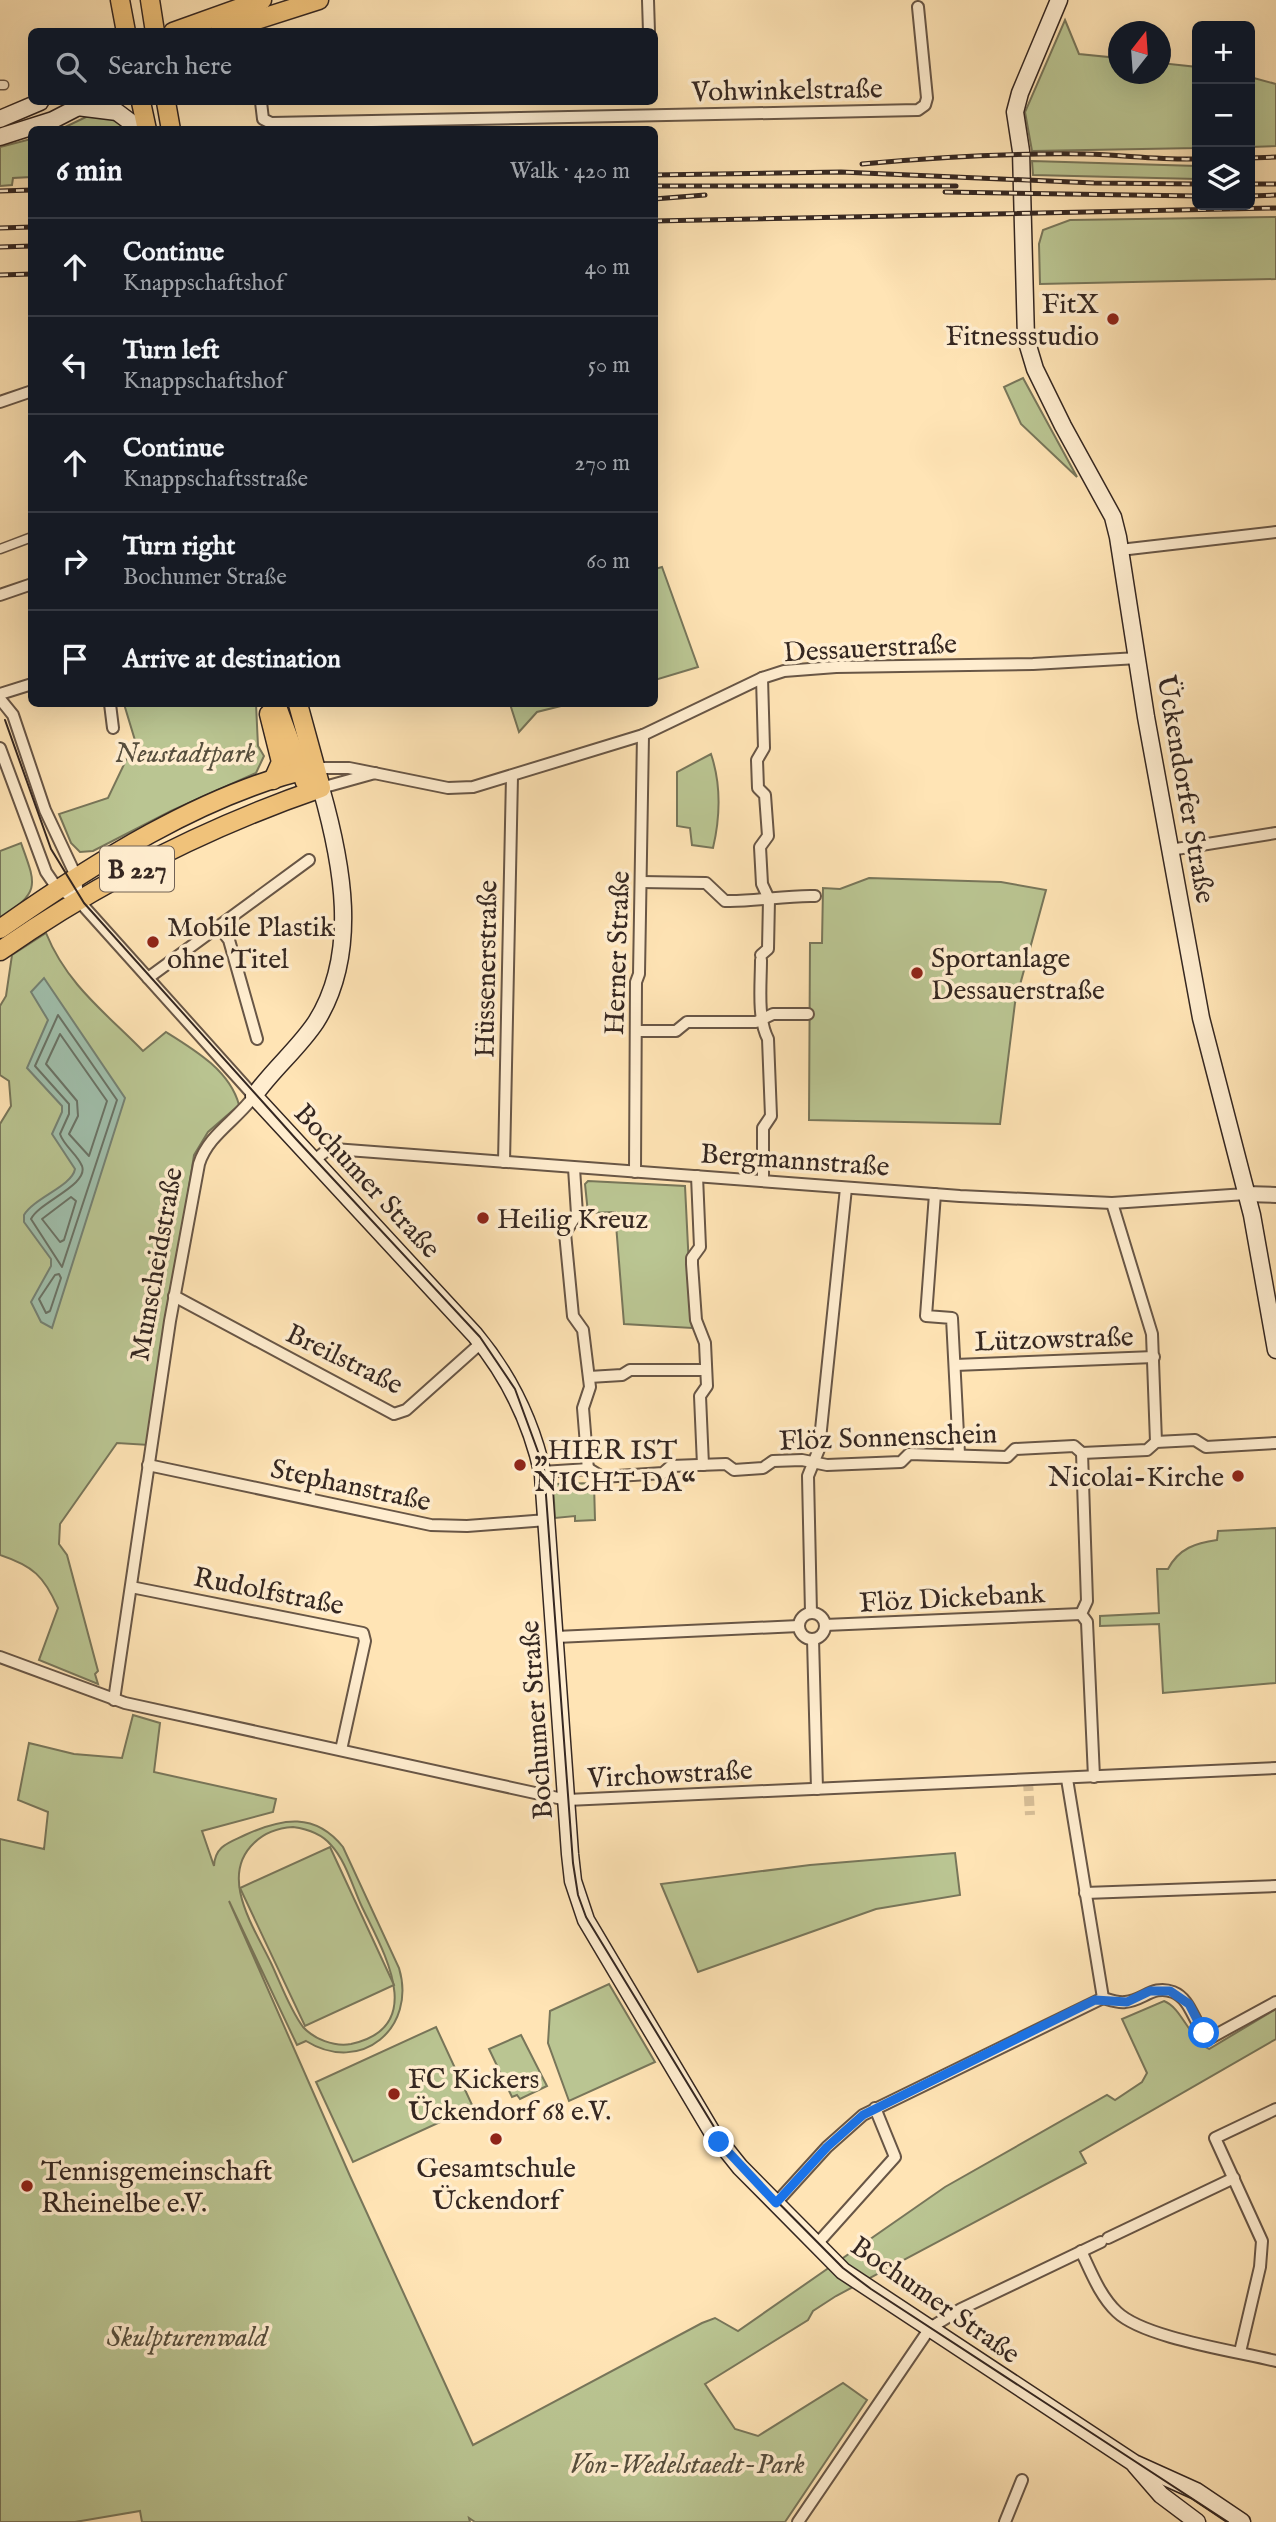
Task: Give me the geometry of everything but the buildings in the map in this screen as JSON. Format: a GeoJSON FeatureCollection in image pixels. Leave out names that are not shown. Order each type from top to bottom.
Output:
{"type":"FeatureCollection","features":[{"type":"Feature","properties":{"kind":"main road"},"geometry":{"type":"LineString","coordinates":[[120,0],[125,28]]}},
{"type":"Feature","properties":{"kind":"main road"},"geometry":{"type":"LineString","coordinates":[[149,0],[154,28]]}},
{"type":"Feature","properties":{"kind":"main road"},"geometry":{"type":"LineString","coordinates":[[184,28],[264,0]]}},
{"type":"Feature","properties":{"kind":"main road"},"geometry":{"type":"LineString","coordinates":[[253,25],[319,0]]}},
{"type":"Feature","properties":{"kind":"main road","name":"Ückendorfer Straße"},"geometry":{"type":"LineString","coordinates":[[1059,0],[1016,103],[1024,316],[1030,353],[1063,426],[1112,517],[1120,550],[1200,1018],[1246,1194],[1276,1350]]}},
{"type":"Feature","properties":{"kind":"main road"},"geometry":{"type":"LineString","coordinates":[[0,119],[33,105]]}},
{"type":"Feature","properties":{"kind":"main road"},"geometry":{"type":"LineString","coordinates":[[34,126],[53,120],[81,105]]}},
{"type":"Feature","properties":{"kind":"main road"},"geometry":{"type":"LineString","coordinates":[[87,105],[117,112],[136,126]]}},
{"type":"Feature","properties":{"kind":"main road"},"geometry":{"type":"LineString","coordinates":[[142,105],[146,126]]}},
{"type":"Feature","properties":{"kind":"main road"},"geometry":{"type":"LineString","coordinates":[[167,105],[171,126]]}},
{"type":"Feature","properties":{"kind":"main road"},"geometry":{"type":"LineString","coordinates":[[0,137],[28,128]]}},
{"type":"Feature","properties":{"kind":"main road"},"geometry":{"type":"LineString","coordinates":[[268,707],[281,762],[273,780]]}},
{"type":"Feature","properties":{"kind":"main road"},"geometry":{"type":"LineString","coordinates":[[277,707],[308,770]]}},
{"type":"Feature","properties":{"kind":"main road"},"geometry":{"type":"LineString","coordinates":[[298,707],[308,770],[314,790]]}},
{"type":"Feature","properties":{"kind":"main road"},"geometry":{"type":"LineString","coordinates":[[273,780],[308,770]]}},
{"type":"Feature","properties":{"kind":"main road","name":"B 227"},"geometry":{"type":"LineString","coordinates":[[0,929],[76,876],[163,827],[273,780]]}},
{"type":"Feature","properties":{"kind":"main road","name":"B 227"},"geometry":{"type":"LineString","coordinates":[[0,951],[78,900],[196,837],[314,790]]}},
{"type":"Feature","properties":{"kind":"main road","name":"Munscheidstraße"},"geometry":{"type":"LineString","coordinates":[[254,1096],[310,1030],[331,987],[340,952],[344,909],[332,840],[314,790]]}},
{"type":"Feature","properties":{"kind":"main road","name":"Bochumer Straße"},"geometry":{"type":"LineString","coordinates":[[254,1096],[481,1343],[513,1391],[532,1436],[542,1472],[573,1881],[586,1920],[708,2126],[725,2149],[776,2203],[852,2278],[1134,2463],[1196,2491],[1242,2522]]}},
{"type":"Feature","properties":{"kind":"main road","name":"Bochumer Straße"},"geometry":{"type":"LineString","coordinates":[[1134,2463],[1161,2495],[1197,2522]]}},
{"type":"Feature","properties":{"kind":"street"},"geometry":{"type":"LineString","coordinates":[[253,25],[253,10],[264,0]]}},
{"type":"Feature","properties":{"kind":"street"},"geometry":{"type":"LineString","coordinates":[[648,0],[649,28]]}},
{"type":"Feature","properties":{"kind":"street","name":"Vohwinkelstraße"},"geometry":{"type":"LineString","coordinates":[[262,105],[264,119],[271,122],[918,110],[925,105],[927,98],[918,7]]}},
{"type":"Feature","properties":{"kind":"street"},"geometry":{"type":"LineString","coordinates":[[650,105],[650,115]]}},
{"type":"Feature","properties":{"kind":"street"},"geometry":{"type":"LineString","coordinates":[[0,402],[28,392]]}},
{"type":"Feature","properties":{"kind":"street"},"geometry":{"type":"LineString","coordinates":[[1120,550],[1276,532]]}},
{"type":"Feature","properties":{"kind":"street"},"geometry":{"type":"LineString","coordinates":[[0,550],[28,539]]}},
{"type":"Feature","properties":{"kind":"street"},"geometry":{"type":"LineString","coordinates":[[0,595],[28,585]]}},
{"type":"Feature","properties":{"kind":"street","name":"Dessauerstraße"},"geometry":{"type":"LineString","coordinates":[[308,770],[349,768],[460,788],[512,776],[643,735],[762,678],[808,668],[1033,664],[1138,658]]}},
{"type":"Feature","properties":{"kind":"street"},"geometry":{"type":"LineString","coordinates":[[762,678],[764,748],[757,760],[758,788],[765,795],[768,836],[760,847],[762,884],[769,898],[768,949],[761,957],[763,1030],[768,1039],[771,1116],[763,1128],[763,1180]]}},
{"type":"Feature","properties":{"kind":"street"},"geometry":{"type":"LineString","coordinates":[[28,686],[0,697],[13,715],[45,810],[76,876],[78,900]]}},
{"type":"Feature","properties":{"kind":"street"},"geometry":{"type":"LineString","coordinates":[[110,707],[113,729]]}},
{"type":"Feature","properties":{"kind":"street","name":"Herner Straße"},"geometry":{"type":"LineString","coordinates":[[635,1172],[643,735]]}},
{"type":"Feature","properties":{"kind":"street"},"geometry":{"type":"LineString","coordinates":[[0,748],[34,845],[57,888]]}},
{"type":"Feature","properties":{"kind":"street","name":"Dessauerstraße"},"geometry":{"type":"LineString","coordinates":[[314,790],[374,773]]}},
{"type":"Feature","properties":{"kind":"street","name":"Hüssenerstraße"},"geometry":{"type":"LineString","coordinates":[[504,1162],[512,776]]}},
{"type":"Feature","properties":{"kind":"street"},"geometry":{"type":"LineString","coordinates":[[1170,850],[1276,832]]}},
{"type":"Feature","properties":{"kind":"street"},"geometry":{"type":"LineString","coordinates":[[148,978],[309,860]]}},
{"type":"Feature","properties":{"kind":"street"},"geometry":{"type":"LineString","coordinates":[[641,882],[706,883],[724,901],[816,896]]}},
{"type":"Feature","properties":{"kind":"street","name":"Bochumer Straße"},"geometry":{"type":"LineString","coordinates":[[57,888],[78,900],[254,1096]]}},
{"type":"Feature","properties":{"kind":"street"},"geometry":{"type":"LineString","coordinates":[[219,927],[229,940],[257,1039]]}},
{"type":"Feature","properties":{"kind":"street"},"geometry":{"type":"LineString","coordinates":[[636,1031],[676,1031],[687,1022],[756,1021],[773,1014],[808,1014]]}},
{"type":"Feature","properties":{"kind":"street","name":"Munscheidstraße"},"geometry":{"type":"LineString","coordinates":[[114,1700],[174,1296],[203,1152],[254,1096]]}},
{"type":"Feature","properties":{"kind":"street","name":"Bergmannstraße"},"geometry":{"type":"LineString","coordinates":[[313,1161],[334,1149],[846,1188],[1112,1203],[1246,1194],[1276,1195]]}},
{"type":"Feature","properties":{"kind":"street"},"geometry":{"type":"LineString","coordinates":[[574,1168],[577,1214],[565,1233],[573,1316],[583,1330],[590,1387],[583,1408],[588,1469]]}},
{"type":"Feature","properties":{"kind":"street"},"geometry":{"type":"LineString","coordinates":[[697,1176],[700,1247],[692,1258],[692,1264],[696,1320],[705,1343],[707,1386],[700,1396],[703,1465]]}},
{"type":"Feature","properties":{"kind":"street"},"geometry":{"type":"LineString","coordinates":[[811,1613],[808,1476],[819,1449],[846,1188]]}},
{"type":"Feature","properties":{"kind":"street"},"geometry":{"type":"LineString","coordinates":[[935,1194],[926,1317],[952,1318],[959,1454]]}},
{"type":"Feature","properties":{"kind":"street"},"geometry":{"type":"LineString","coordinates":[[1112,1203],[1152,1334],[1156,1442]]}},
{"type":"Feature","properties":{"kind":"street","name":"Breilstraße"},"geometry":{"type":"LineString","coordinates":[[174,1296],[394,1413],[406,1410],[481,1343]]}},
{"type":"Feature","properties":{"kind":"street","name":"Lützowstraße"},"geometry":{"type":"LineString","coordinates":[[955,1365],[1154,1357]]}},
{"type":"Feature","properties":{"kind":"street"},"geometry":{"type":"LineString","coordinates":[[589,1377],[622,1375],[630,1370],[706,1370]]}},
{"type":"Feature","properties":{"kind":"street","name":"Flöz Sonnenschein"},"geometry":{"type":"LineString","coordinates":[[542,1472],[588,1469],[602,1477],[663,1473],[671,1466],[726,1464],[734,1470],[763,1468],[773,1461],[827,1465],[901,1462],[909,1454],[959,1454],[969,1458],[1007,1457],[1015,1449],[1074,1446],[1082,1452],[1147,1450],[1156,1442],[1195,1440],[1206,1447],[1276,1443]]}},
{"type":"Feature","properties":{"kind":"street"},"geometry":{"type":"LineString","coordinates":[[1082,1452],[1087,1601],[1081,1614],[1087,1622],[1094,1777]]}},
{"type":"Feature","properties":{"kind":"street","name":"Stephanstraße"},"geometry":{"type":"LineString","coordinates":[[148,1465],[431,1525],[467,1526],[547,1520]]}},
{"type":"Feature","properties":{"kind":"street","name":"Rudolfstraße"},"geometry":{"type":"LineString","coordinates":[[131,1587],[363,1633],[365,1641],[341,1750]]}},
{"type":"Feature","properties":{"kind":"street"},"geometry":{"type":"LineString","coordinates":[[811,1613],[819,1615],[825,1625],[823,1633],[813,1639],[802,1634],[799,1626],[801,1619],[811,1613]]}},
{"type":"Feature","properties":{"kind":"street","name":"Flöz Dickebank"},"geometry":{"type":"LineString","coordinates":[[825,1625],[1081,1614]]}},
{"type":"Feature","properties":{"kind":"street"},"geometry":{"type":"LineString","coordinates":[[556,1637],[799,1626]]}},
{"type":"Feature","properties":{"kind":"street"},"geometry":{"type":"LineString","coordinates":[[813,1639],[817,1789]]}},
{"type":"Feature","properties":{"kind":"street","name":"Virchowstraße"},"geometry":{"type":"LineString","coordinates":[[0,1657],[114,1700],[567,1800],[1276,1768]]}},
{"type":"Feature","properties":{"kind":"street"},"geometry":{"type":"LineString","coordinates":[[1068,1779],[1103,1998]]}},
{"type":"Feature","properties":{"kind":"street"},"geometry":{"type":"LineString","coordinates":[[1085,1893],[1276,1886]]}},
{"type":"Feature","properties":{"kind":"street"},"geometry":{"type":"LineString","coordinates":[[776,2203],[850,2125],[874,2108],[1103,1998],[1127,2002],[1155,1990],[1174,1992],[1191,2007],[1204,2033],[1210,2037],[1219,2036],[1276,2001]]}},
{"type":"Feature","properties":{"kind":"street"},"geometry":{"type":"LineString","coordinates":[[817,2244],[895,2157],[874,2108]]}},
{"type":"Feature","properties":{"kind":"street"},"geometry":{"type":"LineString","coordinates":[[1240,2352],[1262,2255],[1262,2241],[1216,2136],[1276,2109]]}},
{"type":"Feature","properties":{"kind":"street"},"geometry":{"type":"LineString","coordinates":[[798,2522],[929,2329],[961,2309],[1234,2178]]}},
{"type":"Feature","properties":{"kind":"street"},"geometry":{"type":"LineString","coordinates":[[1081,2251],[1100,2289],[1128,2321],[1140,2327],[1276,2361]]}},
{"type":"Feature","properties":{"kind":"street"},"geometry":{"type":"LineString","coordinates":[[1004,2522],[1022,2480]]}},
{"type":"Feature","properties":{"kind":"green space"},"geometry":{"type":"Polygon","coordinates":[[[1065,20],[1079,54],[1108,57],[1108,84],[1171,84],[1171,64],[1192,66],[1192,148],[1032,151],[1025,112],[1065,20]]]}},
{"type":"Feature","properties":{"kind":"green space"},"geometry":{"type":"Polygon","coordinates":[[[1255,78],[1276,84],[1276,146],[1255,147],[1255,78]]]}},
{"type":"Feature","properties":{"kind":"green space"},"geometry":{"type":"Polygon","coordinates":[[[90,115],[110,118],[122,126],[67,126],[90,115]]]}},
{"type":"Feature","properties":{"kind":"green space"},"geometry":{"type":"Polygon","coordinates":[[[28,140],[28,177],[13,178],[12,185],[0,186],[0,147],[28,140]]]}},
{"type":"Feature","properties":{"kind":"green space"},"geometry":{"type":"Polygon","coordinates":[[[1032,161],[1192,166],[1192,179],[1033,175],[1032,161]]]}},
{"type":"Feature","properties":{"kind":"green space"},"geometry":{"type":"Polygon","coordinates":[[[1276,217],[1276,279],[1040,284],[1039,244],[1043,230],[1070,220],[1276,217]]]}},
{"type":"Feature","properties":{"kind":"green space"},"geometry":{"type":"Polygon","coordinates":[[[1023,378],[1077,477],[1021,424],[1004,387],[1023,378]]]}},
{"type":"Feature","properties":{"kind":"green space"},"geometry":{"type":"Polygon","coordinates":[[[662,567],[698,667],[658,679],[658,568],[662,567]]]}},
{"type":"Feature","properties":{"kind":"green space","name":"Neustadtpark"},"geometry":{"type":"Polygon","coordinates":[[[125,707],[256,707],[258,746],[264,756],[256,773],[171,811],[93,851],[80,852],[71,843],[59,814],[108,798],[128,756],[124,752],[137,747],[125,707]]]}},
{"type":"Feature","properties":{"kind":"green space"},"geometry":{"type":"Polygon","coordinates":[[[511,707],[557,707],[537,712],[519,732],[511,707]]]}},
{"type":"Feature","properties":{"kind":"green space"},"geometry":{"type":"Polygon","coordinates":[[[711,754],[717,777],[718,801],[713,848],[692,845],[690,828],[677,826],[677,772],[711,754]]]}},
{"type":"Feature","properties":{"kind":"green space"},"geometry":{"type":"Polygon","coordinates":[[[21,843],[30,870],[32,887],[22,902],[0,919],[0,851],[21,843]]]}},
{"type":"Feature","properties":{"kind":"green space","name":"Sportanlage Dessauerstraße"},"geometry":{"type":"Polygon","coordinates":[[[869,878],[1001,882],[1046,890],[1015,1003],[1000,1124],[809,1120],[810,943],[822,943],[823,888],[840,889],[869,878]]]}},
{"type":"Feature","properties":{"kind":"green space"},"geometry":{"type":"Polygon","coordinates":[[[46,933],[76,983],[143,1051],[166,1032],[220,1072],[239,1105],[208,1132],[194,1155],[149,1445],[117,1443],[60,1524],[59,1544],[67,1555],[98,1671],[95,1674],[98,1684],[39,1660],[58,1608],[48,1588],[36,1574],[21,1563],[0,1555],[0,1124],[11,1106],[9,1081],[0,1075],[0,1006],[6,996],[12,955],[46,933]]]}},
{"type":"Feature","properties":{"kind":"green space"},"geometry":{"type":"Polygon","coordinates":[[[588,1181],[685,1186],[692,1328],[624,1324],[615,1212],[588,1213],[585,1184],[588,1181]]]}},
{"type":"Feature","properties":{"kind":"green space"},"geometry":{"type":"Polygon","coordinates":[[[594,1483],[595,1520],[575,1521],[575,1516],[555,1518],[553,1484],[594,1483]]]}},
{"type":"Feature","properties":{"kind":"green space"},"geometry":{"type":"Polygon","coordinates":[[[1276,1528],[1276,1683],[1163,1693],[1159,1624],[1100,1626],[1100,1616],[1159,1613],[1157,1569],[1168,1569],[1177,1556],[1189,1548],[1217,1540],[1218,1531],[1276,1528]]]}},
{"type":"Feature","properties":{"kind":"green space","name":"Skulpturenwald"},"geometry":{"type":"Polygon","coordinates":[[[133,1715],[160,1723],[154,1772],[276,1799],[273,1812],[202,1831],[214,1866],[217,1854],[228,1843],[259,1829],[285,1822],[309,1823],[321,1828],[343,1847],[399,1968],[402,1990],[400,2010],[392,2026],[380,2040],[364,2049],[346,2052],[327,2050],[306,2041],[297,2045],[229,1901],[350,2176],[473,2445],[702,2323],[715,2318],[738,2331],[945,2187],[1107,2095],[1115,2100],[1142,2082],[1147,2073],[1122,2019],[1164,2001],[1176,2010],[1196,2037],[1209,2049],[1276,2009],[1276,2039],[1080,2152],[1086,2163],[836,2296],[813,2311],[808,2320],[705,2384],[735,2429],[758,2436],[843,2383],[867,2400],[785,2522],[475,2522],[469,2518],[470,2522],[142,2522],[140,2511],[75,2522],[0,2522],[0,1839],[44,1849],[48,1812],[18,1800],[29,1743],[74,1754],[122,1758],[133,1715]],[[293,1827],[267,1833],[254,1843],[244,1857],[239,1871],[243,1903],[289,2004],[303,2027],[325,2041],[351,2044],[375,2035],[389,2022],[394,2005],[394,1986],[380,1945],[341,1859],[323,1838],[293,1827]]]}},
{"type":"Feature","properties":{"kind":"green space"},"geometry":{"type":"Polygon","coordinates":[[[330,1847],[394,1985],[305,2026],[240,1888],[330,1847]]]}},
{"type":"Feature","properties":{"kind":"green space"},"geometry":{"type":"Polygon","coordinates":[[[955,1853],[960,1895],[876,1909],[698,1972],[661,1884],[810,1865],[955,1853]]]}},
{"type":"Feature","properties":{"kind":"green space"},"geometry":{"type":"Polygon","coordinates":[[[609,1984],[655,2062],[569,2101],[548,2043],[550,2011],[609,1984]]]}},
{"type":"Feature","properties":{"kind":"green space","name":"FC Kickers Ückendorf 68 e.V."},"geometry":{"type":"Polygon","coordinates":[[[436,2027],[473,2107],[353,2162],[316,2082],[436,2027]]]}},
{"type":"Feature","properties":{"kind":"green space"},"geometry":{"type":"Polygon","coordinates":[[[521,2035],[547,2086],[520,2099],[517,2095],[512,2097],[489,2049],[521,2035]]]}},
{"type":"Feature","properties":{"kind":"water"},"geometry":{"type":"Polygon","coordinates":[[[44,978],[125,1098],[52,1328],[41,1322],[31,1302],[51,1266],[51,1259],[24,1222],[24,1215],[67,1181],[75,1169],[52,1134],[62,1106],[27,1068],[48,1020],[31,992],[44,978]]]}},
{"type":"Feature","properties":{"kind":"tunnel"},"geometry":{"type":"LineString","coordinates":[[1028,1781],[1030,1815]]}},
{"type":"Feature","properties":{"kind":"tram line"},"geometry":{"type":"LineString","coordinates":[[5,720],[51,849],[84,903],[296,1139],[480,1337],[515,1389],[544,1468],[573,1863],[578,1895],[586,1917],[722,2140],[741,2165],[843,2268],[871,2289],[1228,2522]]}},
{"type":"Feature","properties":{"kind":"railway"},"geometry":{"type":"LineString","coordinates":[[862,164],[1030,154],[1192,159]]}},
{"type":"Feature","properties":{"kind":"railway"},"geometry":{"type":"LineString","coordinates":[[1255,158],[1276,157]]}},
{"type":"Feature","properties":{"kind":"railway"},"geometry":{"type":"LineString","coordinates":[[658,175],[841,172],[1094,183],[1192,184]]}},
{"type":"Feature","properties":{"kind":"railway"},"geometry":{"type":"LineString","coordinates":[[1255,184],[1276,184]]}},
{"type":"Feature","properties":{"kind":"railway"},"geometry":{"type":"LineString","coordinates":[[658,186],[956,186]]}},
{"type":"Feature","properties":{"kind":"railway"},"geometry":{"type":"LineString","coordinates":[[0,191],[28,190]]}},
{"type":"Feature","properties":{"kind":"railway"},"geometry":{"type":"LineString","coordinates":[[945,192],[1192,196]]}},
{"type":"Feature","properties":{"kind":"railway"},"geometry":{"type":"LineString","coordinates":[[658,199],[705,195]]}},
{"type":"Feature","properties":{"kind":"railway"},"geometry":{"type":"LineString","coordinates":[[1255,196],[1276,195]]}},
{"type":"Feature","properties":{"kind":"railway"},"geometry":{"type":"LineString","coordinates":[[658,221],[1276,208]]}},
{"type":"Feature","properties":{"kind":"railway"},"geometry":{"type":"LineString","coordinates":[[0,228],[28,227]]}},
{"type":"Feature","properties":{"kind":"railway"},"geometry":{"type":"LineString","coordinates":[[0,247],[28,246]]}},
{"type":"Feature","properties":{"kind":"railway"},"geometry":{"type":"LineString","coordinates":[[0,275],[28,274]]}},
{"type":"Feature","properties":{"kind":"place","name":"FitX Fitnessstudio"},"geometry":{"type":"Point","coordinates":[1113,319]}},
{"type":"Feature","properties":{"kind":"place","name":"Mobile Plastik ohne Titel"},"geometry":{"type":"Point","coordinates":[153,942]}},
{"type":"Feature","properties":{"kind":"place","name":"Sportanlage Dessauerstraße"},"geometry":{"type":"Point","coordinates":[917,973]}},
{"type":"Feature","properties":{"kind":"place","name":"Heilig Kreuz"},"geometry":{"type":"Point","coordinates":[483,1218]}},
{"type":"Feature","properties":{"kind":"place","name":"„HIER IST NICHT DA“"},"geometry":{"type":"Point","coordinates":[520,1465]}},
{"type":"Feature","properties":{"kind":"place","name":"Nicolai-Kirche"},"geometry":{"type":"Point","coordinates":[1238,1476]}},
{"type":"Feature","properties":{"kind":"place","name":"FC Kickers Ückendorf 68 e.V."},"geometry":{"type":"Point","coordinates":[394,2094]}},
{"type":"Feature","properties":{"kind":"place","name":"Gesamtschule Ückendorf"},"geometry":{"type":"Point","coordinates":[496,2139]}},
{"type":"Feature","properties":{"kind":"place","name":"Tennisgemeinschaft Rheinelbe e.V."},"geometry":{"type":"Point","coordinates":[27,2186]}},
{"type":"Feature","properties":{"kind":"route"},"geometry":{"type":"LineString","coordinates":[[719,2142],[776,2203],[827,2147],[863,2115],[1095,2000],[1103,1998],[1127,2002],[1150,1991],[1160,1989],[1174,1992],[1189,2004],[1204,2033]]}},
{"type":"Feature","properties":{"kind":"park label","name":"Von-Wedelstaedt-Park"},"geometry":{"type":"Point","coordinates":[687,2463]}}]}
